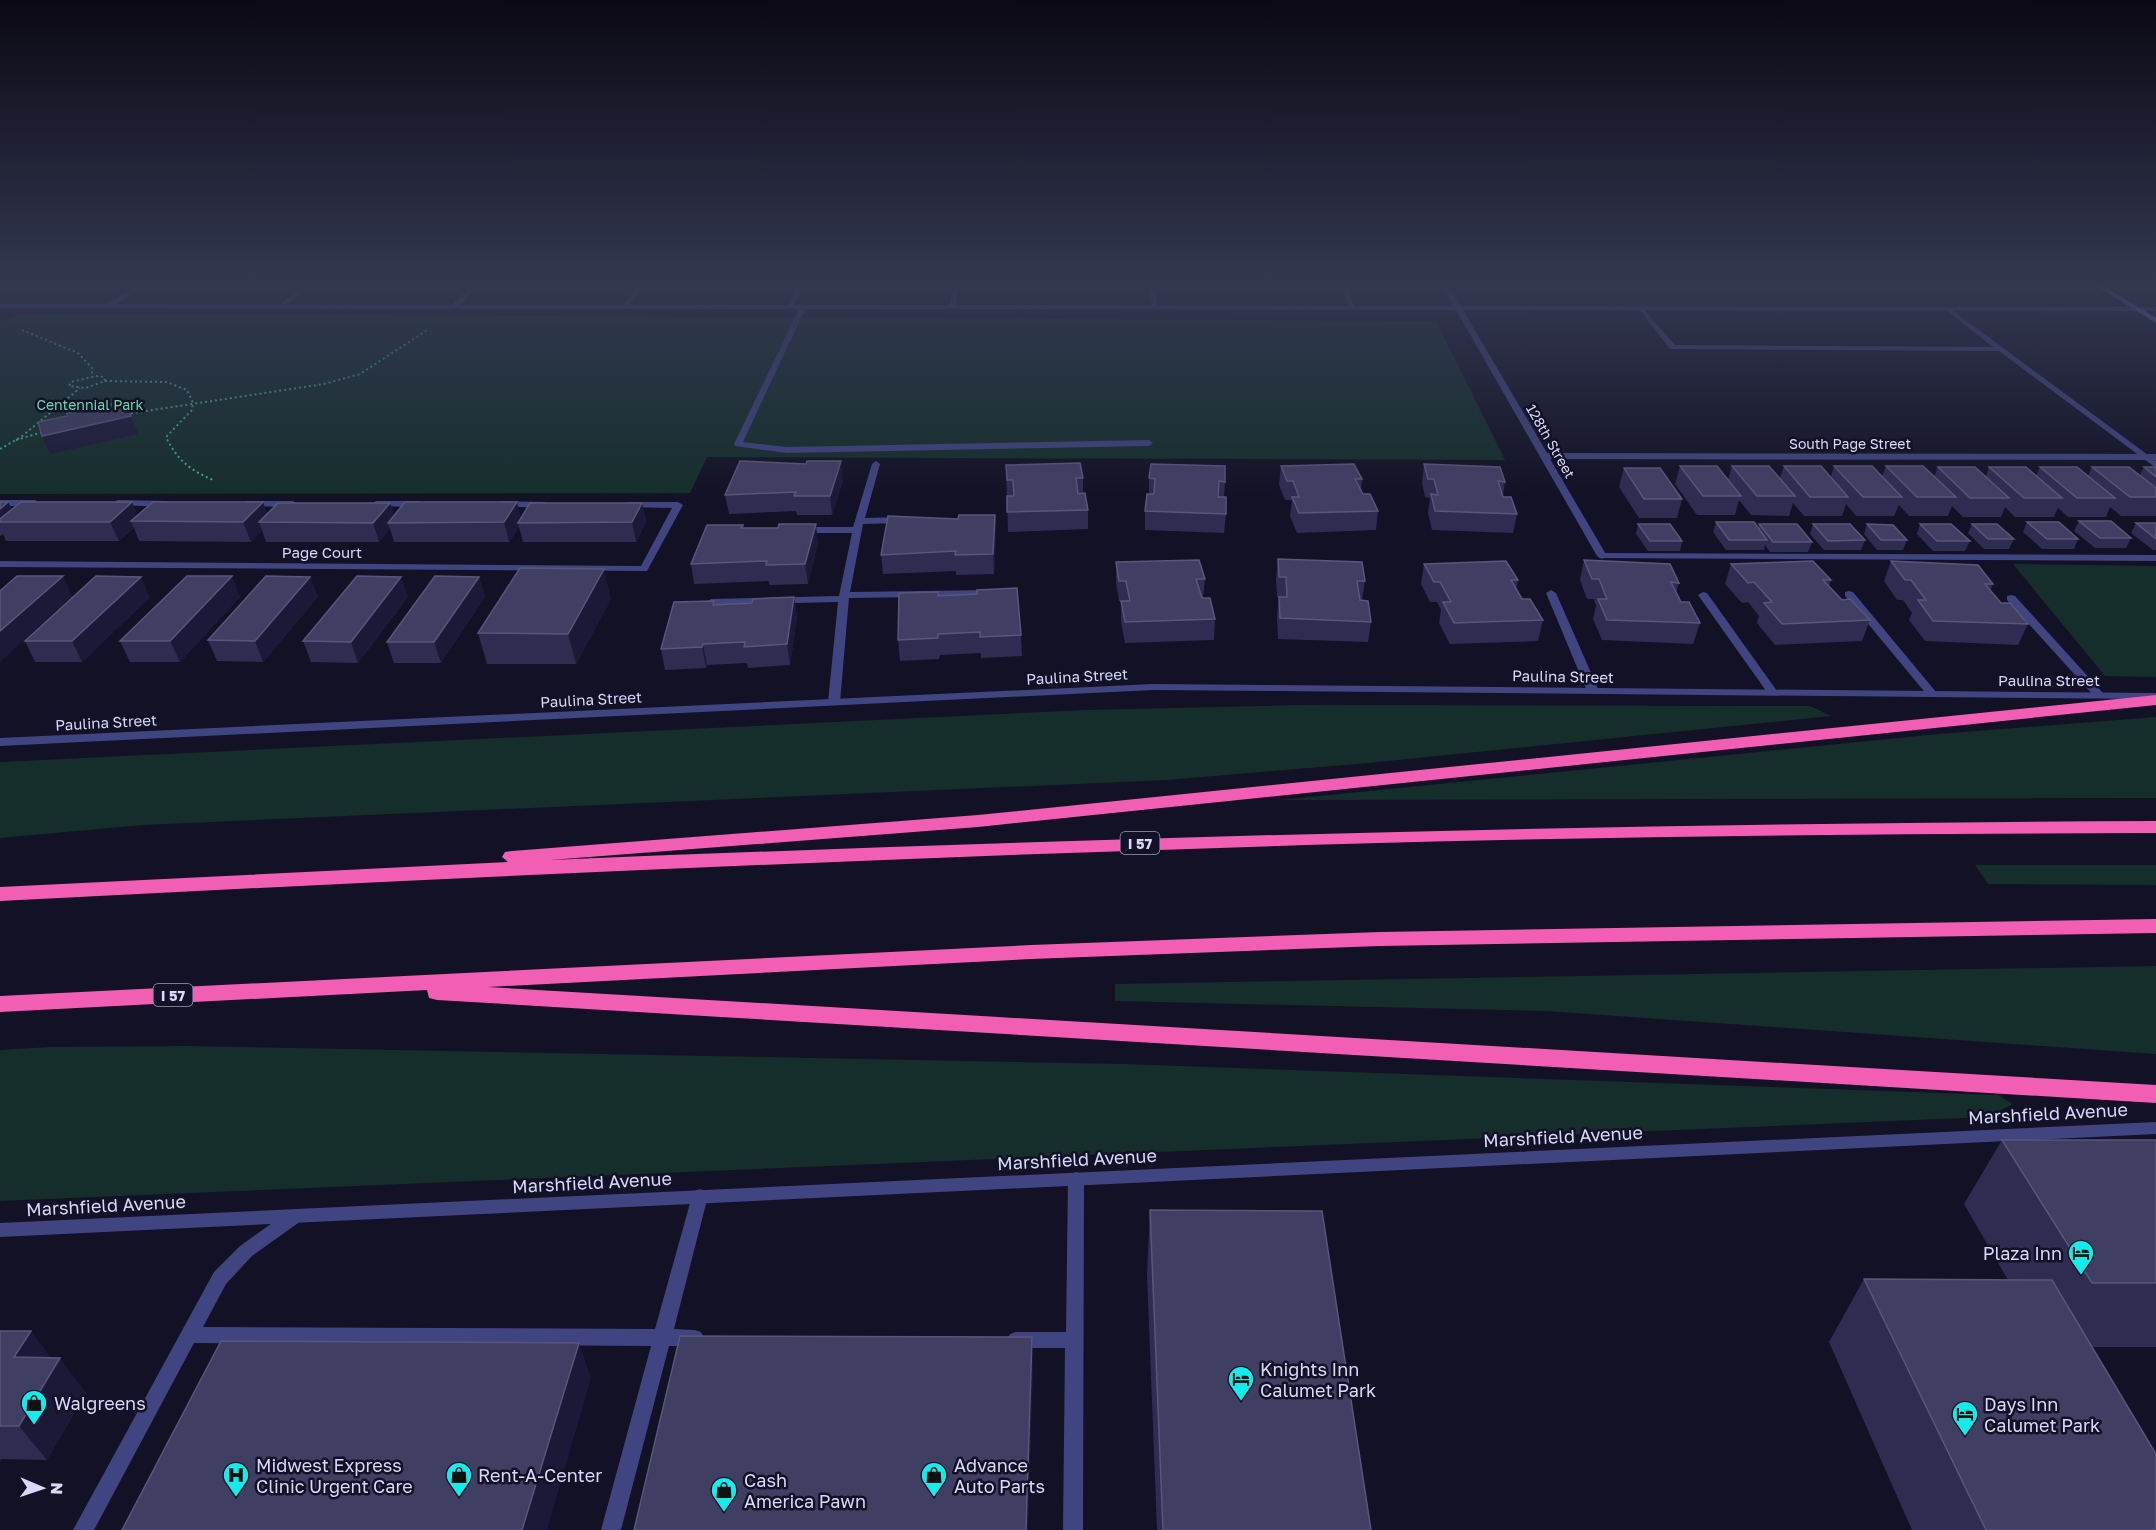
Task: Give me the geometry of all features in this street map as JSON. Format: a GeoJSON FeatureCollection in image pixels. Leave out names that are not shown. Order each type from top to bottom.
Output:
{"type":"FeatureCollection","features":[{"type":"Feature","properties":{"kind":"highway"},"geometry":{"type":"LineString","coordinates":[[125,888],[978,820],[2156,700]]}},
{"type":"Feature","properties":{"kind":"highway","name":"I 57"},"geometry":{"type":"LineString","coordinates":[[0,894],[759,857],[1063,845],[1579,832],[2156,826]]}},
{"type":"Feature","properties":{"kind":"highway","name":"I 57"},"geometry":{"type":"LineString","coordinates":[[0,1005],[1031,952],[1380,939],[2156,926]]}},
{"type":"Feature","properties":{"kind":"highway"},"geometry":{"type":"LineString","coordinates":[[345,986],[2156,1094]]}},
{"type":"Feature","properties":{"kind":"street"},"geometry":{"type":"LineString","coordinates":[[779,356],[738,444],[787,450],[1149,443]]}},
{"type":"Feature","properties":{"kind":"street","name":"128th Street"},"geometry":{"type":"LineString","coordinates":[[1486,356],[1602,556],[2156,558]]}},
{"type":"Feature","properties":{"kind":"street"},"geometry":{"type":"LineString","coordinates":[[2008,356],[2156,465]]}},
{"type":"Feature","properties":{"kind":"street","name":"South Page Street"},"geometry":{"type":"LineString","coordinates":[[1544,456],[2156,458]]}},
{"type":"Feature","properties":{"kind":"street"},"geometry":{"type":"LineString","coordinates":[[834,702],[844,597],[859,526],[876,464]]}},
{"type":"Feature","properties":{"kind":"street"},"geometry":{"type":"LineString","coordinates":[[0,503],[48,503]]}},
{"type":"Feature","properties":{"kind":"street"},"geometry":{"type":"LineString","coordinates":[[107,503],[178,504]]}},
{"type":"Feature","properties":{"kind":"street"},"geometry":{"type":"LineString","coordinates":[[238,504],[309,504]]}},
{"type":"Feature","properties":{"kind":"street"},"geometry":{"type":"LineString","coordinates":[[369,504],[428,504]]}},
{"type":"Feature","properties":{"kind":"street"},"geometry":{"type":"LineString","coordinates":[[488,504],[559,505]]}},
{"type":"Feature","properties":{"kind":"street","name":"Page Court"},"geometry":{"type":"LineString","coordinates":[[0,564],[644,569],[678,505],[618,505]]}},
{"type":"Feature","properties":{"kind":"street"},"geometry":{"type":"LineString","coordinates":[[786,530],[916,520]]}},
{"type":"Feature","properties":{"kind":"street"},"geometry":{"type":"LineString","coordinates":[[1551,593],[1593,691]]}},
{"type":"Feature","properties":{"kind":"street"},"geometry":{"type":"LineString","coordinates":[[711,603],[994,594]]}},
{"type":"Feature","properties":{"kind":"street"},"geometry":{"type":"LineString","coordinates":[[1849,594],[1932,694]]}},
{"type":"Feature","properties":{"kind":"street"},"geometry":{"type":"LineString","coordinates":[[1703,595],[1773,693]]}},
{"type":"Feature","properties":{"kind":"street"},"geometry":{"type":"LineString","coordinates":[[2010,598],[2099,695]]}},
{"type":"Feature","properties":{"kind":"street","name":"Paulina Street"},"geometry":{"type":"LineString","coordinates":[[0,742],[1153,687],[2156,696]]}},
{"type":"Feature","properties":{"kind":"street","name":"Marshfield Avenue"},"geometry":{"type":"LineString","coordinates":[[0,1230],[2156,1128]]}},
{"type":"Feature","properties":{"kind":"street"},"geometry":{"type":"LineString","coordinates":[[1073,1530],[1076,1179]]}},
{"type":"Feature","properties":{"kind":"street"},"geometry":{"type":"LineString","coordinates":[[610,1530],[700,1196]]}},
{"type":"Feature","properties":{"kind":"street"},"geometry":{"type":"LineString","coordinates":[[83,1530],[220,1278],[246,1251],[295,1216]]}},
{"type":"Feature","properties":{"kind":"street"},"geometry":{"type":"LineString","coordinates":[[189,1335],[709,1338]]}},
{"type":"Feature","properties":{"kind":"street"},"geometry":{"type":"LineString","coordinates":[[1004,1340],[1075,1340]]}},
{"type":"Feature","properties":{"kind":"path"},"geometry":{"type":"LineString","coordinates":[[81,356],[93,369],[91,376]]}},
{"type":"Feature","properties":{"kind":"path"},"geometry":{"type":"LineString","coordinates":[[117,416],[324,384],[360,374],[386,356]]}},
{"type":"Feature","properties":{"kind":"path"},"geometry":{"type":"LineString","coordinates":[[105,381],[101,376],[91,376],[69,384],[71,387],[80,388],[105,381],[142,380],[167,382],[187,390],[193,404],[192,410],[166,437],[175,458],[193,471],[213,480]]}},
{"type":"Feature","properties":{"kind":"path"},"geometry":{"type":"LineString","coordinates":[[0,449],[16,440],[80,388]]}},
{"type":"Feature","properties":{"kind":"path"},"geometry":{"type":"LineString","coordinates":[[16,440],[49,430]]}},
{"type":"Feature","properties":{"kind":"green space","name":"Centennial Park"},"geometry":{"type":"Polygon","coordinates":[[[0,356],[1454,356],[1505,460],[707,457],[690,493],[0,494],[0,356]]]}},
{"type":"Feature","properties":{"kind":"green space"},"geometry":{"type":"Polygon","coordinates":[[[2013,564],[2156,566],[2156,677],[2105,676],[2013,564]]]}},
{"type":"Feature","properties":{"kind":"green space"},"geometry":{"type":"Polygon","coordinates":[[[1305,705],[1810,706],[1831,716],[1368,763],[1167,780],[143,825],[0,838],[0,762],[1086,710],[1305,705]]]}},
{"type":"Feature","properties":{"kind":"green space"},"geometry":{"type":"Polygon","coordinates":[[[2156,717],[2156,798],[1280,800],[1938,734],[2156,717]]]}},
{"type":"Feature","properties":{"kind":"green space"},"geometry":{"type":"Polygon","coordinates":[[[1975,865],[2156,865],[2156,885],[1988,884],[1975,865]]]}},
{"type":"Feature","properties":{"kind":"green space"},"geometry":{"type":"Polygon","coordinates":[[[2156,966],[2156,1054],[1546,1011],[1115,1001],[1115,984],[2156,966]]]}},
{"type":"Feature","properties":{"kind":"green space"},"geometry":{"type":"Polygon","coordinates":[[[188,1046],[1123,1064],[1998,1095],[2013,1104],[1987,1117],[0,1201],[0,1050],[50,1047],[188,1046]]]}},
{"type":"Feature","properties":{"kind":"building"},"geometry":{"type":"Polygon","coordinates":[[[125,401],[131,416],[42,436],[38,422],[67,416],[67,413],[125,401]]]}},
{"type":"Feature","properties":{"kind":"building"},"geometry":{"type":"Polygon","coordinates":[[[740,461],[806,464],[807,461],[841,461],[830,496],[794,496],[796,492],[725,495],[740,461]]]}},
{"type":"Feature","properties":{"kind":"building"},"geometry":{"type":"Polygon","coordinates":[[[1080,463],[1083,478],[1076,478],[1078,494],[1085,493],[1088,510],[1007,512],[1007,496],[1014,496],[1013,480],[1007,480],[1006,465],[1080,463]]]}},
{"type":"Feature","properties":{"kind":"building"},"geometry":{"type":"Polygon","coordinates":[[[1151,464],[1225,466],[1225,482],[1219,481],[1218,497],[1226,497],[1226,514],[1145,511],[1147,494],[1154,494],[1155,479],[1149,478],[1151,464]]]}},
{"type":"Feature","properties":{"kind":"building"},"geometry":{"type":"Polygon","coordinates":[[[1354,464],[1362,479],[1355,479],[1363,494],[1370,494],[1378,511],[1299,513],[1292,497],[1299,497],[1293,481],[1287,481],[1281,466],[1354,464]]]}},
{"type":"Feature","properties":{"kind":"building"},"geometry":{"type":"Polygon","coordinates":[[[1424,464],[1500,467],[1505,482],[1498,481],[1503,497],[1511,497],[1517,514],[1435,511],[1431,494],[1438,495],[1434,479],[1428,479],[1424,464]]]}},
{"type":"Feature","properties":{"kind":"building"},"geometry":{"type":"Polygon","coordinates":[[[1680,466],[1717,466],[1741,496],[1703,496],[1680,466]]]}},
{"type":"Feature","properties":{"kind":"building"},"geometry":{"type":"Polygon","coordinates":[[[1732,466],[1769,466],[1795,496],[1757,496],[1732,466]]]}},
{"type":"Feature","properties":{"kind":"building"},"geometry":{"type":"Polygon","coordinates":[[[1784,466],[1821,466],[1848,497],[1810,497],[1784,466]]]}},
{"type":"Feature","properties":{"kind":"building"},"geometry":{"type":"Polygon","coordinates":[[[1834,466],[1872,466],[1902,497],[1863,497],[1834,466]]]}},
{"type":"Feature","properties":{"kind":"building"},"geometry":{"type":"Polygon","coordinates":[[[1886,466],[1923,466],[1956,497],[1917,497],[1886,466]]]}},
{"type":"Feature","properties":{"kind":"building"},"geometry":{"type":"Polygon","coordinates":[[[1938,467],[1975,467],[2009,498],[1970,498],[1938,467]]]}},
{"type":"Feature","properties":{"kind":"building"},"geometry":{"type":"Polygon","coordinates":[[[1989,467],[2026,467],[2062,498],[2024,498],[1989,467]]]}},
{"type":"Feature","properties":{"kind":"building"},"geometry":{"type":"Polygon","coordinates":[[[2040,467],[2077,467],[2115,498],[2077,498],[2040,467]]]}},
{"type":"Feature","properties":{"kind":"building"},"geometry":{"type":"Polygon","coordinates":[[[2092,467],[2129,467],[2156,488],[2156,497],[2130,497],[2092,467]]]}},
{"type":"Feature","properties":{"kind":"building"},"geometry":{"type":"Polygon","coordinates":[[[2144,467],[2156,467],[2156,477],[2144,467]]]}},
{"type":"Feature","properties":{"kind":"building"},"geometry":{"type":"Polygon","coordinates":[[[1624,468],[1660,468],[1682,499],[1644,499],[1624,468]]]}},
{"type":"Feature","properties":{"kind":"building"},"geometry":{"type":"Polygon","coordinates":[[[0,502],[8,502],[0,509],[0,502]]]}},
{"type":"Feature","properties":{"kind":"building"},"geometry":{"type":"Polygon","coordinates":[[[21,502],[132,502],[110,522],[0,522],[0,519],[21,502]]]}},
{"type":"Feature","properties":{"kind":"building"},"geometry":{"type":"Polygon","coordinates":[[[153,502],[263,502],[243,522],[131,521],[153,502]]]}},
{"type":"Feature","properties":{"kind":"building"},"geometry":{"type":"Polygon","coordinates":[[[405,502],[517,502],[504,522],[388,523],[405,502]]]}},
{"type":"Feature","properties":{"kind":"building"},"geometry":{"type":"Polygon","coordinates":[[[278,503],[390,503],[373,523],[259,522],[278,503]]]}},
{"type":"Feature","properties":{"kind":"building"},"geometry":{"type":"Polygon","coordinates":[[[530,503],[642,503],[632,522],[518,523],[530,503]]]}},
{"type":"Feature","properties":{"kind":"building"},"geometry":{"type":"Polygon","coordinates":[[[959,515],[995,515],[993,554],[955,555],[956,551],[881,555],[888,516],[958,519],[959,515]]]}},
{"type":"Feature","properties":{"kind":"building"},"geometry":{"type":"Polygon","coordinates":[[[2079,521],[2111,521],[2131,538],[2100,538],[2079,521]]]}},
{"type":"Feature","properties":{"kind":"building"},"geometry":{"type":"Polygon","coordinates":[[[1716,522],[1754,522],[1767,540],[1729,540],[1716,522]]]}},
{"type":"Feature","properties":{"kind":"building"},"geometry":{"type":"Polygon","coordinates":[[[2027,522],[2059,522],[2078,539],[2047,539],[2027,522]]]}},
{"type":"Feature","properties":{"kind":"building"},"geometry":{"type":"Polygon","coordinates":[[[2136,523],[2156,523],[2156,539],[2136,523]]]}},
{"type":"Feature","properties":{"kind":"building"},"geometry":{"type":"Polygon","coordinates":[[[779,524],[816,524],[805,564],[766,565],[767,561],[691,564],[707,525],[778,528],[779,524]]]}},
{"type":"Feature","properties":{"kind":"building"},"geometry":{"type":"Polygon","coordinates":[[[1638,524],[1670,524],[1682,541],[1650,541],[1638,524]]]}},
{"type":"Feature","properties":{"kind":"building"},"geometry":{"type":"Polygon","coordinates":[[[1759,524],[1797,524],[1812,542],[1773,542],[1759,524]]]}},
{"type":"Feature","properties":{"kind":"building"},"geometry":{"type":"Polygon","coordinates":[[[1813,524],[1850,524],[1865,540],[1828,541],[1813,524]]]}},
{"type":"Feature","properties":{"kind":"building"},"geometry":{"type":"Polygon","coordinates":[[[1867,524],[1893,525],[1907,540],[1881,540],[1867,524]]]}},
{"type":"Feature","properties":{"kind":"building"},"geometry":{"type":"Polygon","coordinates":[[[1920,524],[1951,524],[1970,541],[1937,541],[1920,524]]]}},
{"type":"Feature","properties":{"kind":"building"},"geometry":{"type":"Polygon","coordinates":[[[1972,524],[1997,524],[2014,539],[1988,539],[1972,524]]]}},
{"type":"Feature","properties":{"kind":"building"},"geometry":{"type":"Polygon","coordinates":[[[1278,559],[1362,562],[1365,581],[1357,581],[1360,600],[1368,601],[1371,622],[1280,618],[1279,597],[1287,597],[1286,577],[1279,577],[1278,559]]]}},
{"type":"Feature","properties":{"kind":"building"},"geometry":{"type":"Polygon","coordinates":[[[1199,560],[1205,579],[1196,579],[1202,598],[1210,598],[1215,619],[1125,622],[1121,601],[1130,601],[1126,581],[1119,581],[1116,562],[1199,560]]]}},
{"type":"Feature","properties":{"kind":"building"},"geometry":{"type":"Polygon","coordinates":[[[1584,560],[1670,564],[1679,583],[1671,582],[1681,602],[1689,602],[1700,623],[1607,620],[1598,599],[1607,599],[1599,579],[1592,579],[1584,560]]]}},
{"type":"Feature","properties":{"kind":"building"},"geometry":{"type":"Polygon","coordinates":[[[1506,561],[1518,580],[1511,580],[1522,599],[1530,599],[1543,620],[1454,623],[1443,602],[1451,602],[1440,582],[1434,582],[1424,564],[1506,561]]]}},
{"type":"Feature","properties":{"kind":"building"},"geometry":{"type":"Polygon","coordinates":[[[1813,561],[1831,580],[1823,580],[1842,600],[1850,599],[1870,620],[1782,624],[1764,603],[1772,602],[1754,582],[1748,583],[1731,564],[1813,561]]]}},
{"type":"Feature","properties":{"kind":"building"},"geometry":{"type":"Polygon","coordinates":[[[1891,561],[1978,565],[1993,584],[1985,584],[2001,603],[2010,603],[2028,624],[1933,621],[1918,600],[1926,600],[1911,580],[1905,580],[1891,561]]]}},
{"type":"Feature","properties":{"kind":"building"},"geometry":{"type":"Polygon","coordinates":[[[520,568],[604,569],[568,634],[478,633],[520,568]]]}},
{"type":"Feature","properties":{"kind":"building"},"geometry":{"type":"Polygon","coordinates":[[[17,576],[63,576],[0,631],[0,591],[17,576]]]}},
{"type":"Feature","properties":{"kind":"building"},"geometry":{"type":"Polygon","coordinates":[[[96,576],[141,577],[72,641],[25,641],[96,576]]]}},
{"type":"Feature","properties":{"kind":"building"},"geometry":{"type":"Polygon","coordinates":[[[187,576],[232,576],[170,641],[120,641],[187,576]]]}},
{"type":"Feature","properties":{"kind":"building"},"geometry":{"type":"Polygon","coordinates":[[[266,576],[310,577],[255,641],[208,640],[266,576]]]}},
{"type":"Feature","properties":{"kind":"building"},"geometry":{"type":"Polygon","coordinates":[[[357,576],[401,577],[351,642],[303,641],[357,576]]]}},
{"type":"Feature","properties":{"kind":"building"},"geometry":{"type":"Polygon","coordinates":[[[435,576],[479,577],[434,642],[387,642],[435,576]]]}},
{"type":"Feature","properties":{"kind":"building"},"geometry":{"type":"Polygon","coordinates":[[[1017,588],[1021,635],[980,637],[980,632],[938,634],[938,638],[898,640],[899,593],[938,592],[938,596],[977,594],[977,590],[1017,588]]]}},
{"type":"Feature","properties":{"kind":"building"},"geometry":{"type":"Polygon","coordinates":[[[794,597],[787,644],[744,647],[745,642],[661,649],[674,602],[714,601],[713,605],[752,603],[753,599],[794,597]]]}},
{"type":"Feature","properties":{"kind":"building"},"geometry":{"type":"Polygon","coordinates":[[[2002,1140],[2156,1140],[2156,1283],[2092,1283],[2002,1140]]]}},
{"type":"Feature","properties":{"kind":"building","name":"Knights Inn Calumet Park"},"geometry":{"type":"Polygon","coordinates":[[[1150,1210],[1322,1211],[1371,1530],[1163,1530],[1150,1210]]]}},
{"type":"Feature","properties":{"kind":"building"},"geometry":{"type":"Polygon","coordinates":[[[1864,1279],[2052,1280],[2156,1454],[2156,1530],[1986,1530],[1864,1279]]]}},
{"type":"Feature","properties":{"kind":"building"},"geometry":{"type":"Polygon","coordinates":[[[0,1331],[31,1331],[14,1357],[60,1358],[19,1426],[0,1426],[0,1331]]]}},
{"type":"Feature","properties":{"kind":"building"},"geometry":{"type":"Polygon","coordinates":[[[680,1336],[1032,1337],[1026,1530],[634,1530],[680,1336]]]}},
{"type":"Feature","properties":{"kind":"building"},"geometry":{"type":"Polygon","coordinates":[[[221,1341],[579,1343],[522,1530],[122,1530],[221,1341]]]}},
{"type":"Feature","properties":{"kind":"place","name":"Plaza Inn"},"geometry":{"type":"Point","coordinates":[2081,1276]}},
{"type":"Feature","properties":{"kind":"place","name":"Knights Inn Calumet Park"},"geometry":{"type":"Point","coordinates":[1241,1402]}},
{"type":"Feature","properties":{"kind":"place","name":"Walgreens"},"geometry":{"type":"Point","coordinates":[34,1426]}},
{"type":"Feature","properties":{"kind":"place","name":"Days Inn Calumet Park"},"geometry":{"type":"Point","coordinates":[1965,1437]}},
{"type":"Feature","properties":{"kind":"place","name":"Midwest Express Clinic Urgent Care"},"geometry":{"type":"Point","coordinates":[236,1498]}},
{"type":"Feature","properties":{"kind":"place","name":"Rent-A-Center"},"geometry":{"type":"Point","coordinates":[459,1498]}},
{"type":"Feature","properties":{"kind":"place","name":"Advance Auto Parts"},"geometry":{"type":"Point","coordinates":[934,1498]}},
{"type":"Feature","properties":{"kind":"place","name":"Cash America Pawn"},"geometry":{"type":"Point","coordinates":[724,1513]}}]}
